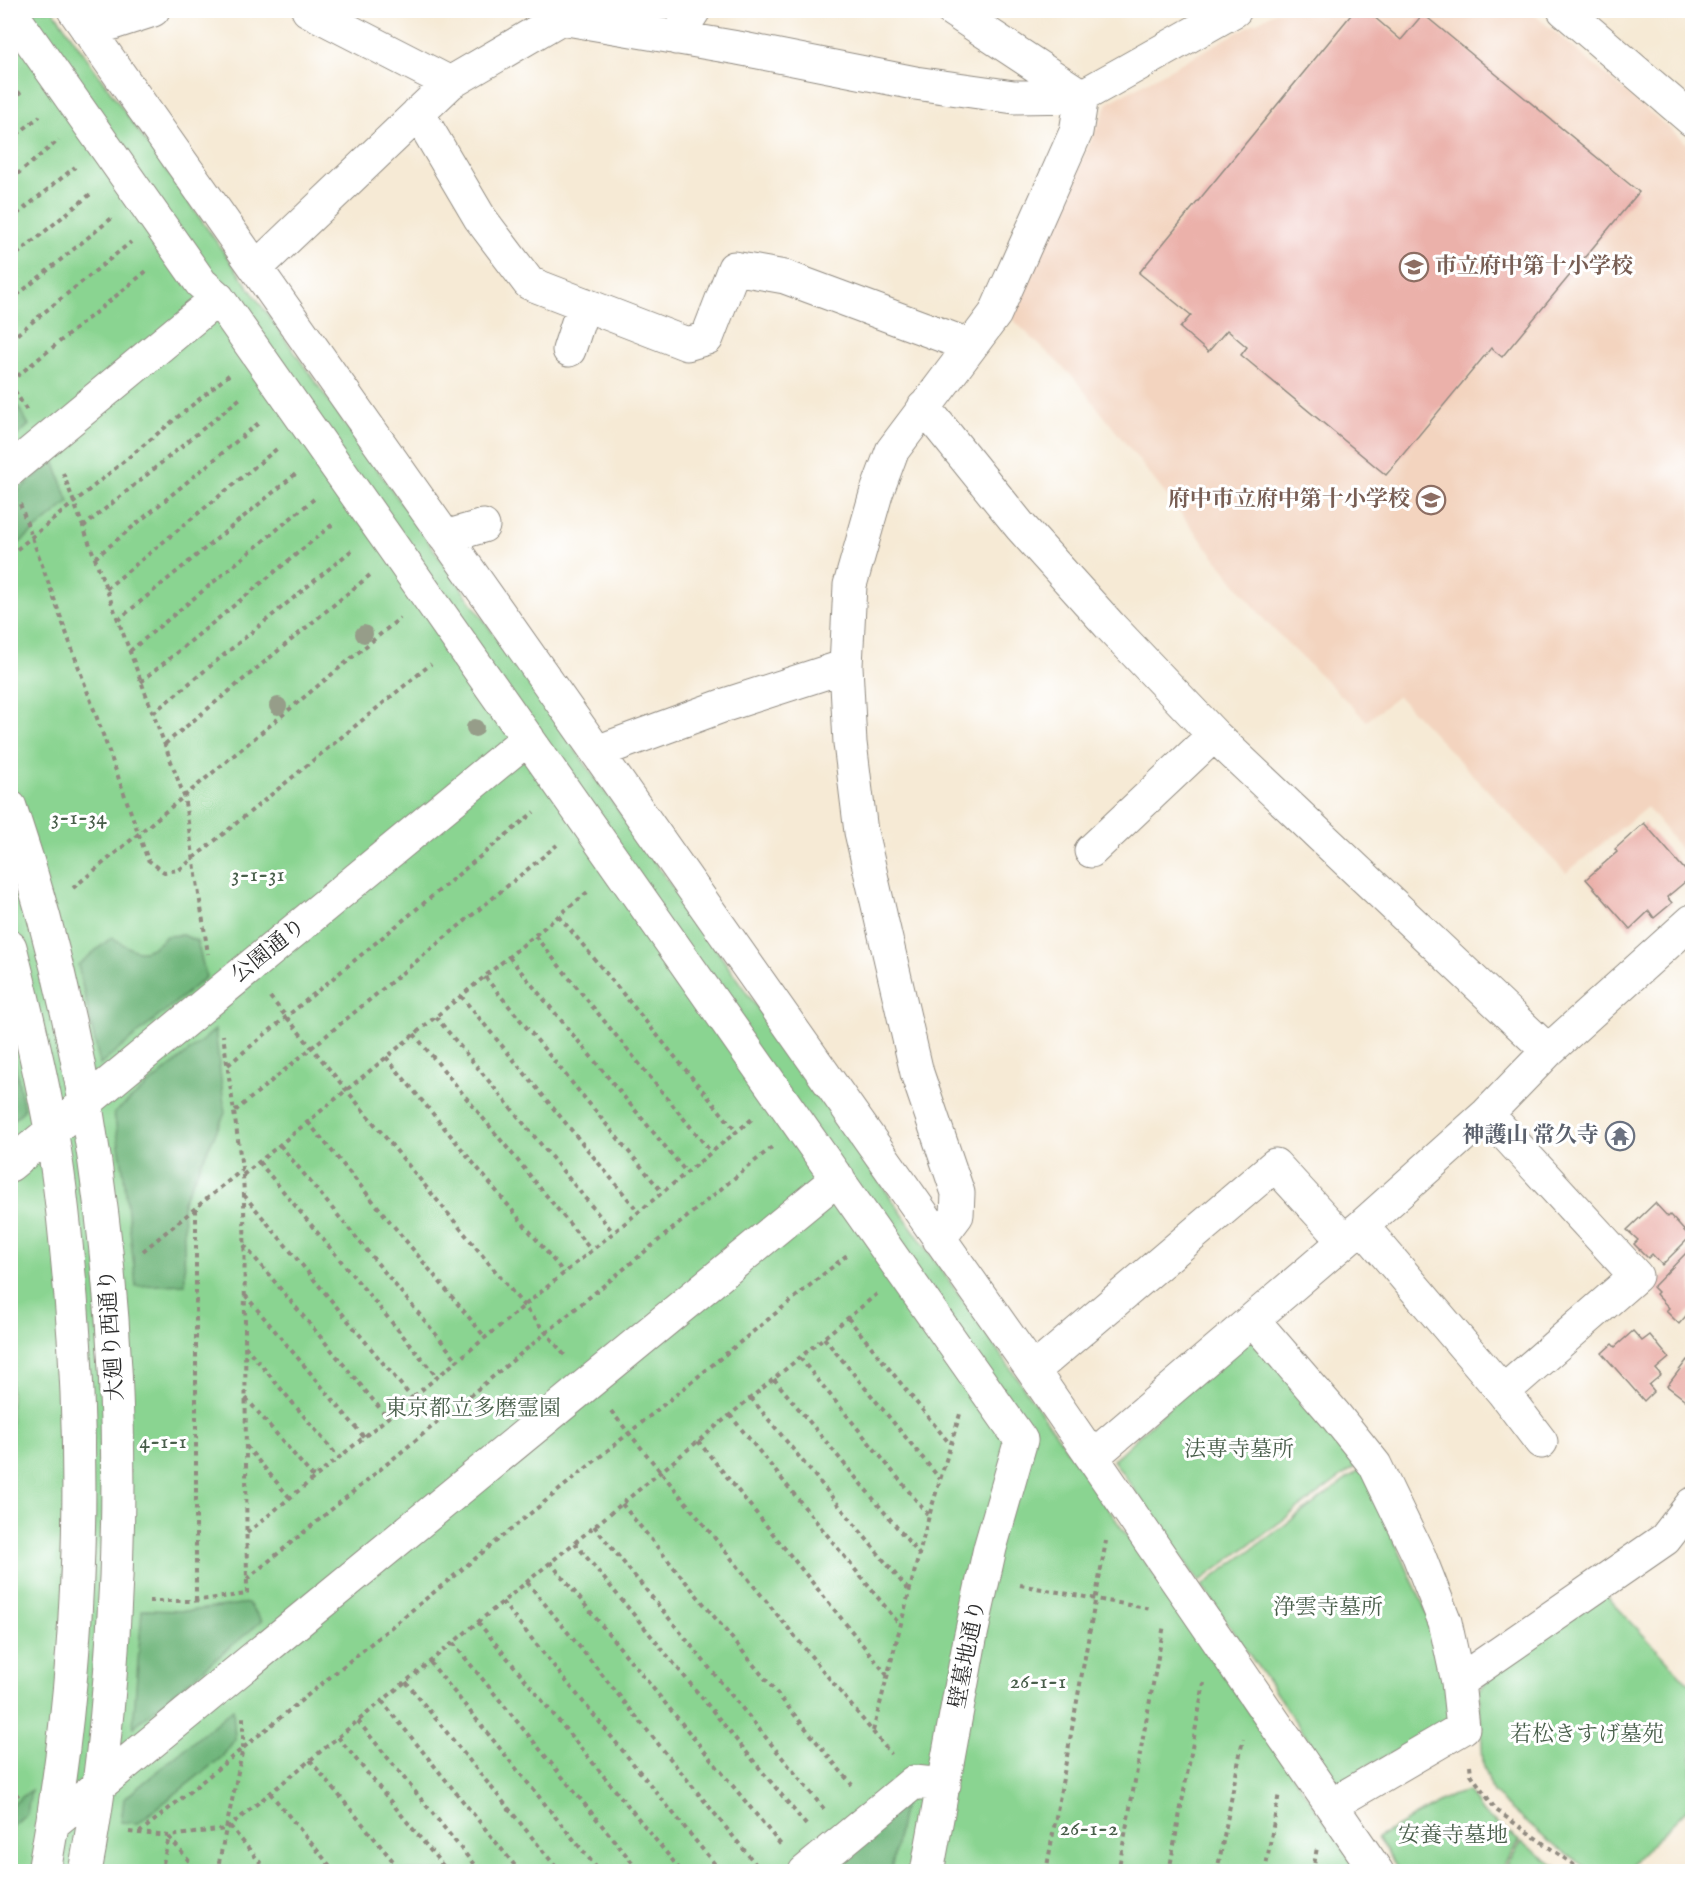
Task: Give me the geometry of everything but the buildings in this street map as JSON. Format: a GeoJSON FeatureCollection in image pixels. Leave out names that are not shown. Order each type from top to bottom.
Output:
{"type":"FeatureCollection","features":[{"type":"Feature","properties":{"kind":"street"},"geometry":{"type":"LineString","coordinates":[[153,10],[81,21],[1033,1371],[1377,1872]]}},
{"type":"Feature","properties":{"kind":"street"},"geometry":{"type":"LineString","coordinates":[[308,10],[450,83]]}},
{"type":"Feature","properties":{"kind":"street"},"geometry":{"type":"LineString","coordinates":[[676,38],[694,10]]}},
{"type":"Feature","properties":{"kind":"street"},"geometry":{"type":"LineString","coordinates":[[952,10],[1082,96]]}},
{"type":"Feature","properties":{"kind":"street"},"geometry":{"type":"LineString","coordinates":[[256,268],[450,83],[561,18],[738,48],[915,83],[1014,97],[1082,96],[1234,10]]}},
{"type":"Feature","properties":{"kind":"street"},"geometry":{"type":"LineString","coordinates":[[1564,10],[1692,120]]}},
{"type":"Feature","properties":{"kind":"street"},"geometry":{"type":"LineString","coordinates":[[10,11],[176,247],[206,288],[218,298],[837,1178],[52,1824]]}},
{"type":"Feature","properties":{"kind":"street"},"geometry":{"type":"LineString","coordinates":[[939,1239],[957,1215],[958,1193],[917,1073],[861,832],[850,743],[846,666],[850,585],[876,494],[892,451],[994,314],[1076,132],[1082,96]]}},
{"type":"Feature","properties":{"kind":"street"},"geometry":{"type":"LineString","coordinates":[[418,113],[480,218],[529,283],[687,344],[707,338],[734,268],[785,277],[971,346]]}},
{"type":"Feature","properties":{"kind":"street"},"geometry":{"type":"LineString","coordinates":[[10,470],[218,298]]}},
{"type":"Feature","properties":{"kind":"street"},"geometry":{"type":"LineString","coordinates":[[568,350],[584,304]]}},
{"type":"Feature","properties":{"kind":"street"},"geometry":{"type":"LineString","coordinates":[[924,407],[1020,526],[1110,626],[1214,735],[1548,1051]]}},
{"type":"Feature","properties":{"kind":"street"},"geometry":{"type":"LineString","coordinates":[[445,537],[483,526]]}},
{"type":"Feature","properties":{"kind":"street"},"geometry":{"type":"LineString","coordinates":[[597,753],[722,706],[846,666]]}},
{"type":"Feature","properties":{"kind":"street"},"geometry":{"type":"LineString","coordinates":[[1091,851],[1214,735]]}},
{"type":"Feature","properties":{"kind":"street","name":"公園通り"},"geometry":{"type":"LineString","coordinates":[[10,1165],[528,738]]}},
{"type":"Feature","properties":{"kind":"street","name":"大廻り西通り"},"geometry":{"type":"LineString","coordinates":[[13,825],[45,921],[65,1003],[85,1103],[97,1173],[108,1267],[117,1388],[115,1601],[109,1690],[85,1872]]}},
{"type":"Feature","properties":{"kind":"street"},"geometry":{"type":"LineString","coordinates":[[1092,1457],[1253,1320],[1487,1114],[1548,1051],[1692,921]]}},
{"type":"Feature","properties":{"kind":"street","name":"大廻り西通り"},"geometry":{"type":"LineString","coordinates":[[10,947],[51,1131],[69,1278],[77,1388],[79,1461],[76,1597],[70,1685],[44,1872]]}},
{"type":"Feature","properties":{"kind":"street"},"geometry":{"type":"LineString","coordinates":[[1487,1114],[1636,1276],[1503,1392]]}},
{"type":"Feature","properties":{"kind":"street"},"geometry":{"type":"LineString","coordinates":[[1033,1371],[1275,1165],[1353,1233],[1503,1392],[1542,1442]]}},
{"type":"Feature","properties":{"kind":"street","name":"壁墓地通り"},"geometry":{"type":"LineString","coordinates":[[837,1178],[1021,1440],[990,1548],[970,1639],[929,1784],[927,1872]]}},
{"type":"Feature","properties":{"kind":"street"},"geometry":{"type":"LineString","coordinates":[[1253,1320],[1375,1465],[1424,1567],[1444,1622],[1458,1682],[1463,1728],[1331,1805]]}},
{"type":"Feature","properties":{"kind":"street"},"geometry":{"type":"LineString","coordinates":[[79,1461],[118,1462]]}},
{"type":"Feature","properties":{"kind":"street"},"geometry":{"type":"LineString","coordinates":[[1458,1682],[1665,1539],[1692,1504]]}},
{"type":"Feature","properties":{"kind":"street"},"geometry":{"type":"LineString","coordinates":[[817,1854],[876,1814],[929,1784]]}},
{"type":"Feature","properties":{"kind":"path"},"geometry":{"type":"LineString","coordinates":[[10,180],[122,169]]}},
{"type":"Feature","properties":{"kind":"path"},"geometry":{"type":"LineString","coordinates":[[10,220],[122,169]]}},
{"type":"Feature","properties":{"kind":"path"},"geometry":{"type":"LineString","coordinates":[[10,260],[122,169]]}},
{"type":"Feature","properties":{"kind":"path"},"geometry":{"type":"LineString","coordinates":[[10,301],[122,169]]}},
{"type":"Feature","properties":{"kind":"path"},"geometry":{"type":"LineString","coordinates":[[10,340],[122,169]]}},
{"type":"Feature","properties":{"kind":"path"},"geometry":{"type":"LineString","coordinates":[[28,412],[10,383],[176,247]]}},
{"type":"Feature","properties":{"kind":"path"},"geometry":{"type":"LineString","coordinates":[[10,555],[239,367]]}},
{"type":"Feature","properties":{"kind":"path"},"geometry":{"type":"LineString","coordinates":[[83,527],[245,395]]}},
{"type":"Feature","properties":{"kind":"path"},"geometry":{"type":"LineString","coordinates":[[95,558],[263,420]]}},
{"type":"Feature","properties":{"kind":"path"},"geometry":{"type":"LineString","coordinates":[[106,589],[280,446]]}},
{"type":"Feature","properties":{"kind":"path"},"geometry":{"type":"LineString","coordinates":[[62,469],[184,796],[234,1112],[244,1195],[247,1594],[196,1600],[115,1601]]}},
{"type":"Feature","properties":{"kind":"path"},"geometry":{"type":"LineString","coordinates":[[118,620],[298,471]]}},
{"type":"Feature","properties":{"kind":"path"},"geometry":{"type":"LineString","coordinates":[[130,651],[317,497]]}},
{"type":"Feature","properties":{"kind":"path"},"geometry":{"type":"LineString","coordinates":[[19,503],[148,860],[164,872],[179,870],[193,859],[459,640]]}},
{"type":"Feature","properties":{"kind":"path"},"geometry":{"type":"LineString","coordinates":[[141,682],[334,523]]}},
{"type":"Feature","properties":{"kind":"path"},"geometry":{"type":"LineString","coordinates":[[153,713],[353,549]]}},
{"type":"Feature","properties":{"kind":"path"},"geometry":{"type":"LineString","coordinates":[[165,744],[372,574]]}},
{"type":"Feature","properties":{"kind":"path"},"geometry":{"type":"LineString","coordinates":[[64,895],[401,617]]}},
{"type":"Feature","properties":{"kind":"path"},"geometry":{"type":"LineString","coordinates":[[227,1066],[538,809]]}},
{"type":"Feature","properties":{"kind":"path"},"geometry":{"type":"LineString","coordinates":[[234,1112],[560,842]]}},
{"type":"Feature","properties":{"kind":"path"},"geometry":{"type":"LineString","coordinates":[[108,1267],[130,1262],[259,1162],[593,888]]}},
{"type":"Feature","properties":{"kind":"path"},"geometry":{"type":"LineString","coordinates":[[559,916],[736,1131]]}},
{"type":"Feature","properties":{"kind":"path"},"geometry":{"type":"LineString","coordinates":[[535,936],[711,1152]]}},
{"type":"Feature","properties":{"kind":"path"},"geometry":{"type":"LineString","coordinates":[[509,957],[686,1172]]}},
{"type":"Feature","properties":{"kind":"path"},"geometry":{"type":"LineString","coordinates":[[485,977],[662,1192]]}},
{"type":"Feature","properties":{"kind":"path"},"geometry":{"type":"LineString","coordinates":[[267,994],[569,1359]]}},
{"type":"Feature","properties":{"kind":"path"},"geometry":{"type":"LineString","coordinates":[[461,996],[638,1211]]}},
{"type":"Feature","properties":{"kind":"path"},"geometry":{"type":"LineString","coordinates":[[436,1017],[613,1232]]}},
{"type":"Feature","properties":{"kind":"path"},"geometry":{"type":"LineString","coordinates":[[414,1034],[591,1250]]}},
{"type":"Feature","properties":{"kind":"path"},"geometry":{"type":"LineString","coordinates":[[386,1057],[564,1273]]}},
{"type":"Feature","properties":{"kind":"path"},"geometry":{"type":"LineString","coordinates":[[247,1533],[754,1117]]}},
{"type":"Feature","properties":{"kind":"path"},"geometry":{"type":"LineString","coordinates":[[308,1122],[485,1337]]}},
{"type":"Feature","properties":{"kind":"path"},"geometry":{"type":"LineString","coordinates":[[280,1145],[457,1360]]}},
{"type":"Feature","properties":{"kind":"path"},"geometry":{"type":"LineString","coordinates":[[247,1580],[774,1145]]}},
{"type":"Feature","properties":{"kind":"path"},"geometry":{"type":"LineString","coordinates":[[259,1162],[437,1377]]}},
{"type":"Feature","properties":{"kind":"path"},"geometry":{"type":"LineString","coordinates":[[244,1195],[412,1398]]}},
{"type":"Feature","properties":{"kind":"path"},"geometry":{"type":"LineString","coordinates":[[196,1209],[196,1600]]}},
{"type":"Feature","properties":{"kind":"path"},"geometry":{"type":"LineString","coordinates":[[244,1245],[388,1418]]}},
{"type":"Feature","properties":{"kind":"path"},"geometry":{"type":"LineString","coordinates":[[139,1834],[852,1251]]}},
{"type":"Feature","properties":{"kind":"path"},"geometry":{"type":"LineString","coordinates":[[128,1832],[169,1836],[228,1827],[881,1291]]}},
{"type":"Feature","properties":{"kind":"path"},"geometry":{"type":"LineString","coordinates":[[245,1295],[364,1437]]}},
{"type":"Feature","properties":{"kind":"path"},"geometry":{"type":"LineString","coordinates":[[848,1318],[951,1445]]}},
{"type":"Feature","properties":{"kind":"path"},"geometry":{"type":"LineString","coordinates":[[824,1338],[940,1480]]}},
{"type":"Feature","properties":{"kind":"path"},"geometry":{"type":"LineString","coordinates":[[245,1346],[339,1458]]}},
{"type":"Feature","properties":{"kind":"path"},"geometry":{"type":"LineString","coordinates":[[800,1358],[929,1516]]}},
{"type":"Feature","properties":{"kind":"path"},"geometry":{"type":"LineString","coordinates":[[774,1379],[919,1555]]}},
{"type":"Feature","properties":{"kind":"path"},"geometry":{"type":"LineString","coordinates":[[246,1398],[314,1478]]}},
{"type":"Feature","properties":{"kind":"path"},"geometry":{"type":"LineString","coordinates":[[751,1398],[909,1592]]}},
{"type":"Feature","properties":{"kind":"path"},"geometry":{"type":"LineString","coordinates":[[873,1732],[929,1516],[963,1403]]}},
{"type":"Feature","properties":{"kind":"path"},"geometry":{"type":"LineString","coordinates":[[608,1407],[873,1732],[929,1784]]}},
{"type":"Feature","properties":{"kind":"path"},"geometry":{"type":"LineString","coordinates":[[730,1415],[901,1626]]}},
{"type":"Feature","properties":{"kind":"path"},"geometry":{"type":"LineString","coordinates":[[698,1441],[888,1676]]}},
{"type":"Feature","properties":{"kind":"path"},"geometry":{"type":"LineString","coordinates":[[246,1446],[290,1498]]}},
{"type":"Feature","properties":{"kind":"path"},"geometry":{"type":"LineString","coordinates":[[622,1504],[876,1814]]}},
{"type":"Feature","properties":{"kind":"path"},"geometry":{"type":"LineString","coordinates":[[594,1526],[817,1854]]}},
{"type":"Feature","properties":{"kind":"path"},"geometry":{"type":"LineString","coordinates":[[1046,1872],[1106,1540]]}},
{"type":"Feature","properties":{"kind":"path"},"geometry":{"type":"LineString","coordinates":[[574,1543],[817,1854]]}},
{"type":"Feature","properties":{"kind":"path"},"geometry":{"type":"LineString","coordinates":[[550,1563],[817,1854]]}},
{"type":"Feature","properties":{"kind":"path"},"geometry":{"type":"LineString","coordinates":[[527,1582],[762,1872]]}},
{"type":"Feature","properties":{"kind":"path"},"geometry":{"type":"LineString","coordinates":[[1016,1584],[1156,1610]]}},
{"type":"Feature","properties":{"kind":"path"},"geometry":{"type":"LineString","coordinates":[[502,1602],[721,1872]]}},
{"type":"Feature","properties":{"kind":"path"},"geometry":{"type":"LineString","coordinates":[[478,1622],[682,1872]]}},
{"type":"Feature","properties":{"kind":"path"},"geometry":{"type":"LineString","coordinates":[[1118,1872],[1164,1623]]}},
{"type":"Feature","properties":{"kind":"path"},"geometry":{"type":"LineString","coordinates":[[453,1643],[640,1872]]}},
{"type":"Feature","properties":{"kind":"path"},"geometry":{"type":"LineString","coordinates":[[430,1662],[600,1872]]}},
{"type":"Feature","properties":{"kind":"path"},"geometry":{"type":"LineString","coordinates":[[405,1682],[560,1872]]}},
{"type":"Feature","properties":{"kind":"path"},"geometry":{"type":"LineString","coordinates":[[1169,1872],[1204,1682]]}},
{"type":"Feature","properties":{"kind":"path"},"geometry":{"type":"LineString","coordinates":[[382,1701],[520,1872]]}},
{"type":"Feature","properties":{"kind":"path"},"geometry":{"type":"LineString","coordinates":[[217,1872],[243,1748],[243,1706]]}},
{"type":"Feature","properties":{"kind":"path"},"geometry":{"type":"LineString","coordinates":[[357,1721],[480,1872]]}},
{"type":"Feature","properties":{"kind":"path"},"geometry":{"type":"LineString","coordinates":[[1463,1728],[1471,1773],[1496,1810],[1584,1872]]}},
{"type":"Feature","properties":{"kind":"path"},"geometry":{"type":"LineString","coordinates":[[338,1737],[448,1872]]}},
{"type":"Feature","properties":{"kind":"path"},"geometry":{"type":"LineString","coordinates":[[1217,1872],[1243,1737]]}},
{"type":"Feature","properties":{"kind":"path"},"geometry":{"type":"LineString","coordinates":[[310,1760],[402,1872]]}},
{"type":"Feature","properties":{"kind":"path"},"geometry":{"type":"LineString","coordinates":[[1265,1872],[1280,1791]]}},
{"type":"Feature","properties":{"kind":"path"},"geometry":{"type":"LineString","coordinates":[[270,1793],[335,1872]]}},
{"type":"Feature","properties":{"kind":"path"},"geometry":{"type":"LineString","coordinates":[[228,1827],[268,1872]]}},
{"type":"Feature","properties":{"kind":"path"},"geometry":{"type":"LineString","coordinates":[[161,1872],[169,1836]]}},
{"type":"Feature","properties":{"kind":"path"},"geometry":{"type":"LineString","coordinates":[[169,1836],[198,1872]]}},
{"type":"Feature","properties":{"kind":"path"},"geometry":{"type":"LineString","coordinates":[[1313,1872],[1318,1844]]}},
{"type":"Feature","properties":{"kind":"shaded area","name":"府中市立府中第十小学校"},"geometry":{"type":"Polygon","coordinates":[[[1277,11],[1530,11],[1692,148],[1692,864],[1647,807],[1566,873],[1398,696],[1367,721],[1267,623],[1074,378],[1010,317],[1108,103],[1277,11]]]}},
{"type":"Feature","properties":{"kind":"green space","name":"東京都立多磨霊園"},"geometry":{"type":"Polygon","coordinates":[[[53,10],[872,1171],[1359,1871],[11,1871],[10,11],[53,10]]]}},
{"type":"Feature","properties":{"kind":"green space"},"geometry":{"type":"Polygon","coordinates":[[[11,395],[29,425],[10,441],[11,395]]]}},
{"type":"Feature","properties":{"kind":"green space"},"geometry":{"type":"Polygon","coordinates":[[[54,461],[69,502],[11,550],[11,497],[54,461]]]}},
{"type":"Feature","properties":{"kind":"green space"},"geometry":{"type":"Polygon","coordinates":[[[183,935],[197,941],[206,977],[100,1065],[78,965],[112,937],[134,950],[146,951],[166,936],[183,935]]]}},
{"type":"Feature","properties":{"kind":"green space"},"geometry":{"type":"Polygon","coordinates":[[[215,1030],[225,1113],[183,1201],[185,1284],[136,1286],[124,1176],[114,1113],[215,1030]]]}},
{"type":"Feature","properties":{"kind":"green space"},"geometry":{"type":"Polygon","coordinates":[[[11,1043],[24,1110],[10,1122],[11,1043]]]}},
{"type":"Feature","properties":{"kind":"green space","name":"法専寺墓所"},"geometry":{"type":"Polygon","coordinates":[[[1250,1331],[1360,1463],[1199,1582],[1113,1460],[1250,1331]]]}},
{"type":"Feature","properties":{"kind":"green space","name":"浄雲寺墓所"},"geometry":{"type":"Polygon","coordinates":[[[1362,1468],[1431,1622],[1456,1717],[1338,1783],[1202,1586],[1362,1468]]]}},
{"type":"Feature","properties":{"kind":"green space","name":"若松きすげ墓苑"},"geometry":{"type":"Polygon","coordinates":[[[1604,1593],[1692,1687],[1692,1804],[1625,1871],[1592,1871],[1548,1841],[1493,1793],[1483,1763],[1479,1691],[1494,1672],[1604,1593]]]}},
{"type":"Feature","properties":{"kind":"green space"},"geometry":{"type":"Polygon","coordinates":[[[248,1603],[262,1621],[133,1727],[142,1610],[189,1611],[248,1603]]]}},
{"type":"Feature","properties":{"kind":"green space"},"geometry":{"type":"Polygon","coordinates":[[[233,1709],[235,1739],[222,1757],[138,1823],[121,1822],[124,1799],[233,1709]]]}},
{"type":"Feature","properties":{"kind":"green space"},"geometry":{"type":"Polygon","coordinates":[[[31,1790],[27,1814],[11,1828],[11,1806],[31,1790]]]}},
{"type":"Feature","properties":{"kind":"green space","name":"安養寺墓地"},"geometry":{"type":"Polygon","coordinates":[[[1468,1791],[1481,1811],[1520,1841],[1499,1871],[1400,1871],[1377,1838],[1451,1796],[1468,1791]]]}},
{"type":"Feature","properties":{"kind":"green space"},"geometry":{"type":"Polygon","coordinates":[[[904,1804],[891,1871],[832,1872],[904,1804]]]}},
{"type":"Feature","properties":{"kind":"green space"},"geometry":{"type":"Polygon","coordinates":[[[1522,1842],[1562,1871],[1502,1871],[1522,1842]]]}},
{"type":"Feature","properties":{"kind":"place","name":"市立府中第十小学校"},"geometry":{"type":"Point","coordinates":[1414,267]}},
{"type":"Feature","properties":{"kind":"place","name":"府中市立府中第十小学校"},"geometry":{"type":"Point","coordinates":[1431,500]}},
{"type":"Feature","properties":{"kind":"place","name":"神護山 常久寺"},"geometry":{"type":"Point","coordinates":[1620,1136]}},
{"type":"Feature","properties":{"kind":"park label","name":"3-1-34"},"geometry":{"type":"Point","coordinates":[79,818]}},
{"type":"Feature","properties":{"kind":"park label","name":"3-1-31"},"geometry":{"type":"Point","coordinates":[258,875]}},
{"type":"Feature","properties":{"kind":"park label","name":"4-1-1"},"geometry":{"type":"Point","coordinates":[163,1442]}},
{"type":"Feature","properties":{"kind":"park label","name":"26-1-1"},"geometry":{"type":"Point","coordinates":[1038,1682]}},
{"type":"Feature","properties":{"kind":"park label","name":"26-1-2"},"geometry":{"type":"Point","coordinates":[1089,1829]}}]}
